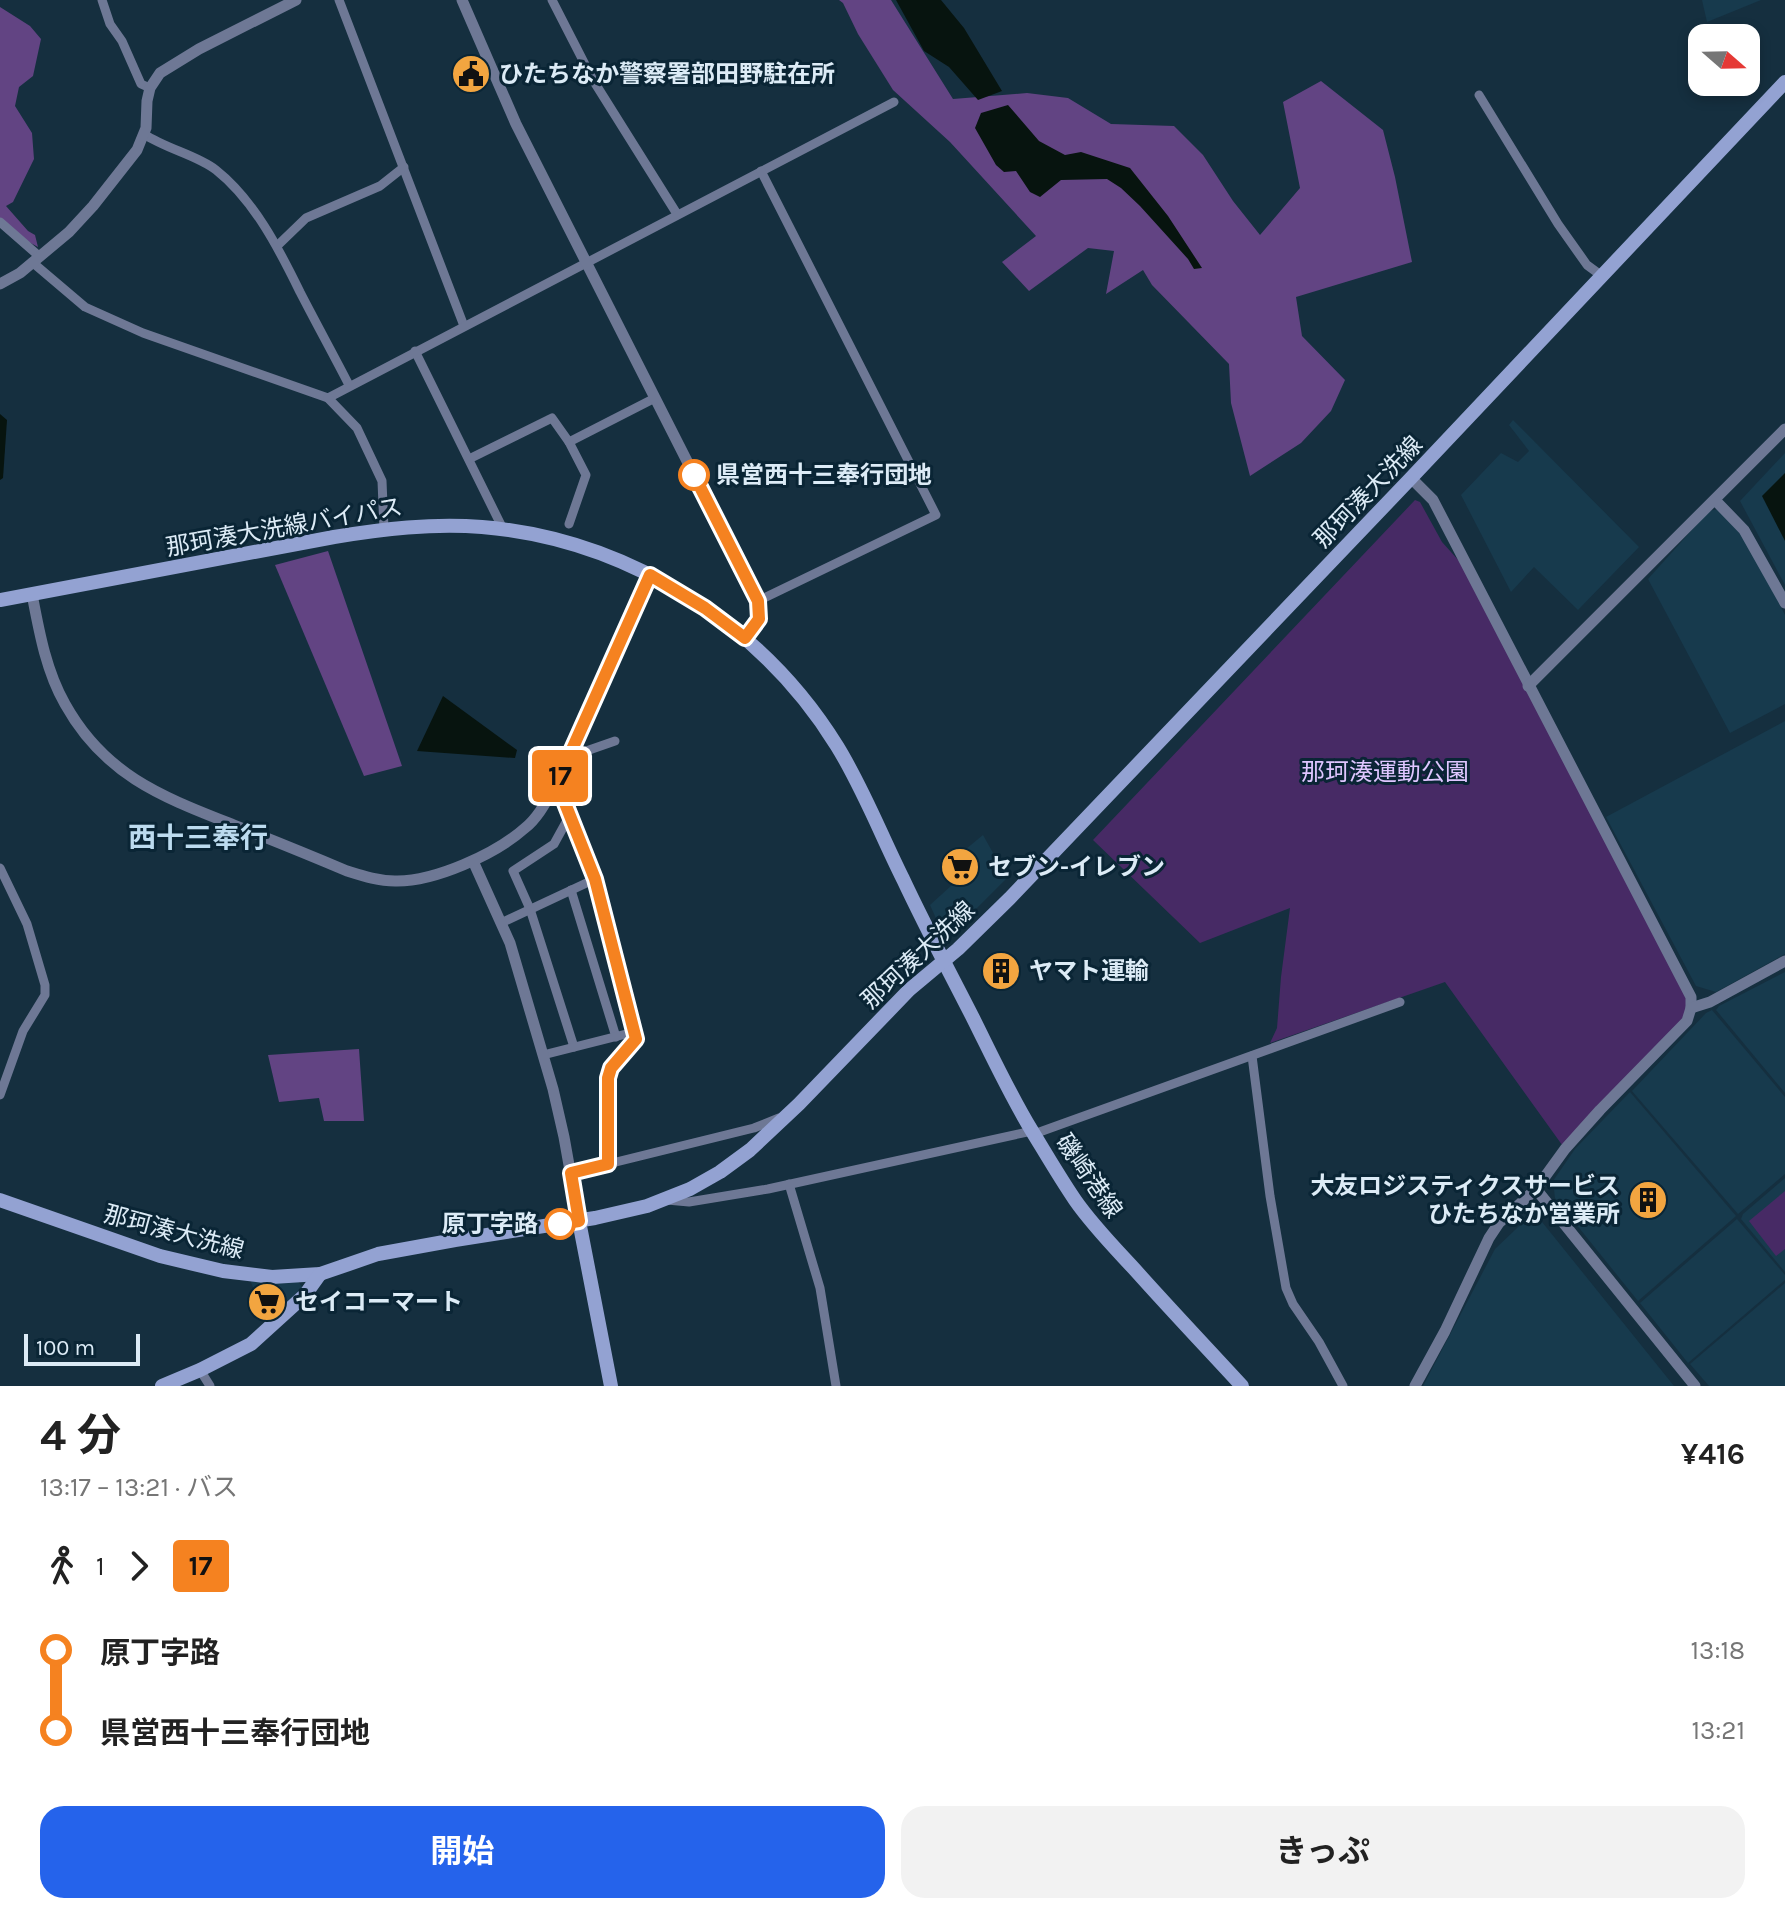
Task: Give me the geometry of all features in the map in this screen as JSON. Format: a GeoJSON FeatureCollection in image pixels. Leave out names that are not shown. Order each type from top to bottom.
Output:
{"type":"FeatureCollection","features":[{"type":"Feature","properties":{"kind":"main road","name":"那珂湊大洗線"},"geometry":{"type":"LineString","coordinates":[[0,1200],[160,1256],[223,1271],[272,1277],[320,1274],[378,1254],[631,1210],[690,1189],[737,1160],[788,1115],[909,990],[958,949],[1010,898],[1785,82]]}},
{"type":"Feature","properties":{"kind":"main road","name":"那珂湊大洗線バイパス"},"geometry":{"type":"LineString","coordinates":[[0,600],[384,529],[428,526],[503,529],[572,545],[650,575],[705,608],[745,638],[800,695],[837,747],[857,784],[943,961]]}},
{"type":"Feature","properties":{"kind":"main road","name":"磯崎港線"},"geometry":{"type":"LineString","coordinates":[[943,961],[1033,1132],[1075,1200],[1242,1386]]}},
{"type":"Feature","properties":{"kind":"main road"},"geometry":{"type":"LineString","coordinates":[[579,1221],[611,1386]]}},
{"type":"Feature","properties":{"kind":"main road"},"geometry":{"type":"LineString","coordinates":[[162,1386],[251,1344],[305,1295],[320,1274]]}},
{"type":"Feature","properties":{"kind":"street"},"geometry":{"type":"LineString","coordinates":[[102,0],[110,24],[122,41],[141,84],[150,88]]}},
{"type":"Feature","properties":{"kind":"street"},"geometry":{"type":"LineString","coordinates":[[0,284],[36,260],[69,232],[137,150],[147,120],[150,88],[160,73],[219,38],[296,0]]}},
{"type":"Feature","properties":{"kind":"street"},"geometry":{"type":"LineString","coordinates":[[339,0],[464,326]]}},
{"type":"Feature","properties":{"kind":"street"},"geometry":{"type":"LineString","coordinates":[[462,0],[516,124],[758,601],[759,619],[745,638]]}},
{"type":"Feature","properties":{"kind":"street"},"geometry":{"type":"LineString","coordinates":[[552,0],[593,80],[677,214]]}},
{"type":"Feature","properties":{"kind":"street"},"geometry":{"type":"LineString","coordinates":[[1479,95],[1558,224],[1587,265],[1602,276]]}},
{"type":"Feature","properties":{"kind":"street"},"geometry":{"type":"LineString","coordinates":[[328,398],[894,102]]}},
{"type":"Feature","properties":{"kind":"street"},"geometry":{"type":"LineString","coordinates":[[144,134],[213,167],[261,220],[349,385]]}},
{"type":"Feature","properties":{"kind":"street"},"geometry":{"type":"LineString","coordinates":[[277,246],[306,218],[380,186],[404,167]]}},
{"type":"Feature","properties":{"kind":"street"},"geometry":{"type":"LineString","coordinates":[[758,601],[936,515],[761,171]]}},
{"type":"Feature","properties":{"kind":"street"},"geometry":{"type":"LineString","coordinates":[[0,222],[85,307],[143,333],[328,398],[357,428],[382,481],[384,529]]}},
{"type":"Feature","properties":{"kind":"street"},"geometry":{"type":"LineString","coordinates":[[415,351],[503,529]]}},
{"type":"Feature","properties":{"kind":"street"},"geometry":{"type":"LineString","coordinates":[[569,442],[655,398]]}},
{"type":"Feature","properties":{"kind":"street"},"geometry":{"type":"LineString","coordinates":[[469,459],[552,418],[586,475],[569,524]]}},
{"type":"Feature","properties":{"kind":"street"},"geometry":{"type":"LineString","coordinates":[[1528,686],[1785,429]]}},
{"type":"Feature","properties":{"kind":"street"},"geometry":{"type":"LineString","coordinates":[[1411,478],[1433,500],[1691,997],[1687,1021],[1591,1120],[1536,1189],[1499,1223],[1415,1386]]}},
{"type":"Feature","properties":{"kind":"street"},"geometry":{"type":"LineString","coordinates":[[1715,500],[1744,530],[1785,603]]}},
{"type":"Feature","properties":{"kind":"street"},"geometry":{"type":"LineString","coordinates":[[32,594],[47,663],[64,703],[103,754],[121,771],[166,798],[374,880],[397,882],[422,879],[473,861],[527,827],[557,783],[650,575]]}},
{"type":"Feature","properties":{"kind":"street"},"geometry":{"type":"LineString","coordinates":[[569,757],[615,741]]}},
{"type":"Feature","properties":{"kind":"street"},"geometry":{"type":"LineString","coordinates":[[557,783],[595,879],[636,1039],[611,1068],[608,1078],[608,1164]]}},
{"type":"Feature","properties":{"kind":"street"},"geometry":{"type":"LineString","coordinates":[[570,815],[554,844],[513,871],[530,909],[574,1047]]}},
{"type":"Feature","properties":{"kind":"street"},"geometry":{"type":"LineString","coordinates":[[473,861],[510,943],[543,1055],[564,1137],[579,1221]]}},
{"type":"Feature","properties":{"kind":"street"},"geometry":{"type":"LineString","coordinates":[[0,868],[27,924],[45,985],[45,995],[23,1031],[0,1095]]}},
{"type":"Feature","properties":{"kind":"street"},"geometry":{"type":"LineString","coordinates":[[501,923],[595,879]]}},
{"type":"Feature","properties":{"kind":"street"},"geometry":{"type":"LineString","coordinates":[[571,890],[616,1037]]}},
{"type":"Feature","properties":{"kind":"street"},"geometry":{"type":"LineString","coordinates":[[1691,1008],[1710,1002],[1785,961]]}},
{"type":"Feature","properties":{"kind":"street"},"geometry":{"type":"LineString","coordinates":[[665,1200],[689,1202],[789,1184],[1033,1132],[1400,1002]]}},
{"type":"Feature","properties":{"kind":"street"},"geometry":{"type":"LineString","coordinates":[[543,1055],[634,1032]]}},
{"type":"Feature","properties":{"kind":"street"},"geometry":{"type":"LineString","coordinates":[[1252,1056],[1270,1196],[1286,1288],[1343,1386]]}},
{"type":"Feature","properties":{"kind":"street"},"geometry":{"type":"LineString","coordinates":[[571,1173],[754,1128],[788,1115]]}},
{"type":"Feature","properties":{"kind":"street"},"geometry":{"type":"LineString","coordinates":[[789,1184],[820,1288],[836,1386]]}},
{"type":"Feature","properties":{"kind":"street"},"geometry":{"type":"LineString","coordinates":[[1536,1189],[1695,1386]]}},
{"type":"Feature","properties":{"kind":"street"},"geometry":{"type":"LineString","coordinates":[[200,1370],[210,1386]]}},
{"type":"Feature","properties":{"kind":"shaded area"},"geometry":{"type":"Polygon","coordinates":[[[839,0],[891,0],[953,99],[1027,93],[1068,98],[1111,124],[1174,126],[1203,155],[1260,235],[1300,188],[1283,102],[1321,81],[1383,130],[1412,262],[1296,297],[1302,336],[1345,380],[1331,411],[1301,443],[1250,476],[1231,403],[1229,364],[1152,285],[1143,270],[1106,294],[1114,251],[1088,248],[1029,291],[1002,262],[1036,236],[950,142],[893,90],[839,0]]]}},
{"type":"Feature","properties":{"kind":"shaded area"},"geometry":{"type":"Polygon","coordinates":[[[896,0],[941,0],[964,28],[1002,91],[978,100],[949,67],[924,51],[896,0]]]}},
{"type":"Feature","properties":{"kind":"shaded area"},"geometry":{"type":"Polygon","coordinates":[[[1702,0],[1761,0],[1707,22],[1702,0]]]}},
{"type":"Feature","properties":{"kind":"shaded area"},"geometry":{"type":"Polygon","coordinates":[[[0,7],[30,26],[41,39],[33,76],[19,87],[15,106],[32,133],[34,159],[13,202],[6,206],[35,235],[38,247],[0,218],[0,7]]]}},
{"type":"Feature","properties":{"kind":"shaded area"},"geometry":{"type":"Polygon","coordinates":[[[1008,105],[1039,141],[1065,155],[1081,152],[1130,168],[1168,216],[1202,268],[1194,269],[1140,206],[1107,179],[1061,180],[1040,197],[1030,192],[1016,171],[1004,172],[996,165],[975,128],[981,113],[1008,105]]]}},
{"type":"Feature","properties":{"kind":"shaded area"},"geometry":{"type":"Polygon","coordinates":[[[0,414],[7,420],[3,478],[0,480],[0,414]]]}},
{"type":"Feature","properties":{"kind":"shaded area"},"geometry":{"type":"Polygon","coordinates":[[[1513,420],[1639,547],[1578,610],[1534,567],[1511,592],[1461,495],[1501,453],[1518,462],[1529,451],[1509,425],[1513,420]]]}},
{"type":"Feature","properties":{"kind":"shaded area"},"geometry":{"type":"Polygon","coordinates":[[[1785,453],[1785,585],[1740,501],[1785,453]]]}},
{"type":"Feature","properties":{"kind":"shaded area"},"geometry":{"type":"Polygon","coordinates":[[[1785,473],[1785,541],[1762,496],[1785,473]]]}},
{"type":"Feature","properties":{"kind":"shaded area"},"geometry":{"type":"Polygon","coordinates":[[[1723,508],[1748,543],[1785,615],[1785,704],[1730,733],[1648,579],[1709,511],[1723,508]]]}},
{"type":"Feature","properties":{"kind":"shaded area"},"geometry":{"type":"Polygon","coordinates":[[[328,551],[402,766],[364,776],[275,565],[328,551]]]}},
{"type":"Feature","properties":{"kind":"shaded area"},"geometry":{"type":"Polygon","coordinates":[[[443,696],[517,750],[515,758],[417,751],[443,696]]]}},
{"type":"Feature","properties":{"kind":"shaded area"},"geometry":{"type":"Polygon","coordinates":[[[1785,721],[1785,954],[1716,992],[1696,986],[1606,817],[1785,721]]]}},
{"type":"Feature","properties":{"kind":"shaded area"},"geometry":{"type":"Polygon","coordinates":[[[983,835],[1007,878],[958,927],[939,925],[930,905],[952,885],[943,868],[983,835]]]}},
{"type":"Feature","properties":{"kind":"shaded area"},"geometry":{"type":"Polygon","coordinates":[[[1785,972],[1785,1093],[1716,1010],[1785,972]]]}},
{"type":"Feature","properties":{"kind":"shaded area"},"geometry":{"type":"Polygon","coordinates":[[[1712,1010],[1785,1097],[1785,1174],[1738,1214],[1632,1091],[1712,1010]]]}},
{"type":"Feature","properties":{"kind":"shaded area"},"geometry":{"type":"Polygon","coordinates":[[[359,1049],[364,1121],[324,1121],[319,1098],[279,1102],[268,1055],[359,1049]]]}},
{"type":"Feature","properties":{"kind":"shaded area"},"geometry":{"type":"Polygon","coordinates":[[[1630,1092],[1736,1216],[1638,1301],[1555,1198],[1553,1181],[1575,1149],[1630,1092]]]}},
{"type":"Feature","properties":{"kind":"shaded area"},"geometry":{"type":"Polygon","coordinates":[[[1785,1178],[1785,1272],[1741,1219],[1785,1178]]]}},
{"type":"Feature","properties":{"kind":"shaded area"},"geometry":{"type":"Polygon","coordinates":[[[1534,1212],[1674,1386],[1423,1386],[1495,1249],[1534,1212]]]}},
{"type":"Feature","properties":{"kind":"shaded area"},"geometry":{"type":"Polygon","coordinates":[[[1737,1219],[1785,1275],[1785,1280],[1688,1363],[1640,1303],[1737,1219]]]}},
{"type":"Feature","properties":{"kind":"shaded area"},"geometry":{"type":"Polygon","coordinates":[[[250,1280],[298,1281],[302,1287],[301,1292],[268,1324],[250,1280]]]}},
{"type":"Feature","properties":{"kind":"shaded area"},"geometry":{"type":"Polygon","coordinates":[[[1785,1283],[1785,1386],[1709,1386],[1690,1364],[1785,1283]]]}},
{"type":"Feature","properties":{"kind":"green space","name":"那珂湊運動公園"},"geometry":{"type":"Polygon","coordinates":[[[1415,500],[1420,502],[1442,542],[1469,572],[1691,997],[1687,1021],[1565,1149],[1445,982],[1270,1043],[1277,1028],[1290,908],[1200,943],[1093,840],[1415,500]]]}},
{"type":"Feature","properties":{"kind":"green space"},"geometry":{"type":"Polygon","coordinates":[[[1785,1191],[1785,1249],[1776,1256],[1749,1221],[1785,1191]]]}},
{"type":"Feature","properties":{"kind":"bus line","name":"17"},"geometry":{"type":"LineString","coordinates":[[560,1224],[579,1221],[571,1173],[608,1164],[608,1078],[611,1068],[636,1039],[595,879],[557,783],[650,575],[669,584],[745,638],[759,619],[758,601],[694,475]]}},
{"type":"Feature","properties":{"kind":"place","name":"ひたちなか警察署部田野駐在所"},"geometry":{"type":"Point","coordinates":[471,74]}},
{"type":"Feature","properties":{"kind":"place","name":"県営西十三奉行団地"},"geometry":{"type":"Point","coordinates":[694,475]}},
{"type":"Feature","properties":{"kind":"place","name":"セブン-イレブン"},"geometry":{"type":"Point","coordinates":[960,867]}},
{"type":"Feature","properties":{"kind":"place","name":"ヤマト運輸"},"geometry":{"type":"Point","coordinates":[1001,971]}},
{"type":"Feature","properties":{"kind":"place","name":"大友ロジスティクスサービス ひたちなか営業所"},"geometry":{"type":"Point","coordinates":[1648,1200]}},
{"type":"Feature","properties":{"kind":"place","name":"原丁字路"},"geometry":{"type":"Point","coordinates":[560,1224]}},
{"type":"Feature","properties":{"kind":"place","name":"セイコーマート"},"geometry":{"type":"Point","coordinates":[267,1302]}},
{"type":"Feature","properties":{"kind":"district","name":"西十三奉行"},"geometry":{"type":"Point","coordinates":[198,837]}}]}
